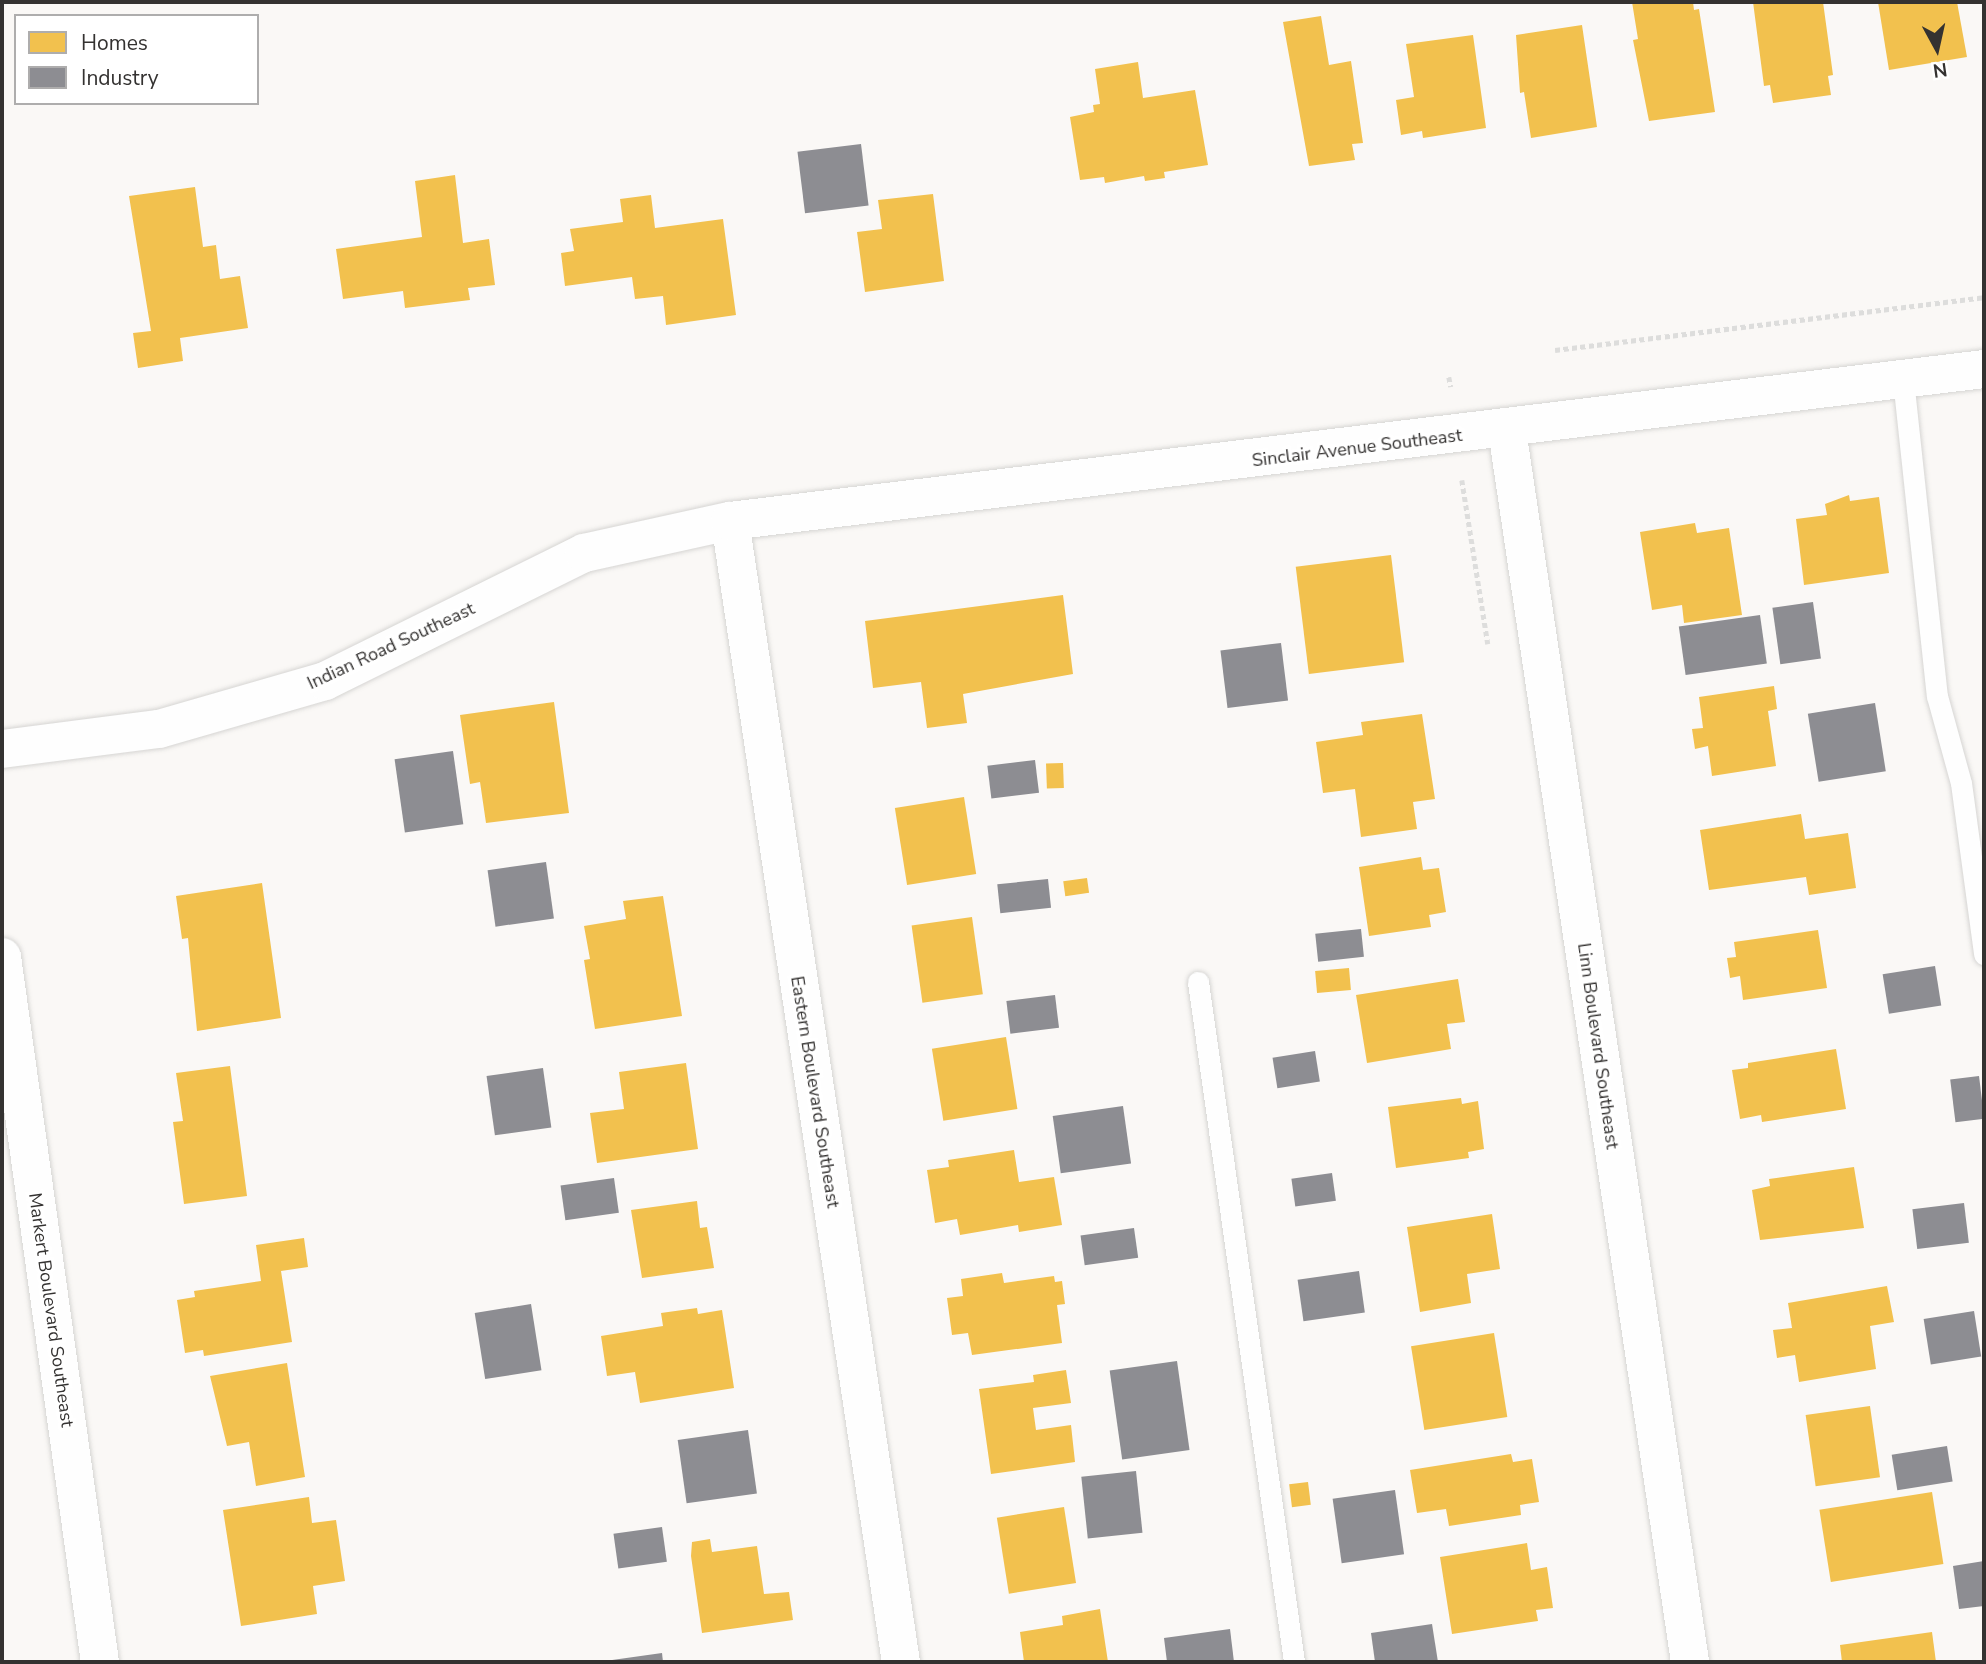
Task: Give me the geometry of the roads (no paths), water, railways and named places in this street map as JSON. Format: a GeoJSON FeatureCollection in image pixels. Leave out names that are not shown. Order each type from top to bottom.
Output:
{"type":"FeatureCollection","features":[{"type":"Feature","properties":{"kind":"street","name":"Sinclair Avenue Southeast"},"geometry":{"type":"LineString","coordinates":[[730,522],[1507,430],[1984,369]]}},
{"type":"Feature","properties":{"kind":"street","name":"Linn Boulevard Southeast"},"geometry":{"type":"LineString","coordinates":[[1507,430],[1690,1662]]}},
{"type":"Feature","properties":{"kind":"street","name":"Indian Road Southeast"},"geometry":{"type":"LineString","coordinates":[[2,749],[159,729],[325,681],[584,553],[730,522]]}},
{"type":"Feature","properties":{"kind":"street","name":"Eastern Boulevard Southeast"},"geometry":{"type":"LineString","coordinates":[[730,522],[901,1662]]}},
{"type":"Feature","properties":{"kind":"street","name":"Markert Boulevard Southeast"},"geometry":{"type":"LineString","coordinates":[[2,957],[100,1662]]}},
{"type":"Feature","properties":{"kind":"lane"},"geometry":{"type":"LineString","coordinates":[[1903,379],[1937,696],[1961,783],[1984,954]]}},
{"type":"Feature","properties":{"kind":"lane"},"geometry":{"type":"LineString","coordinates":[[1198,982],[1294,1662]]}}]}
